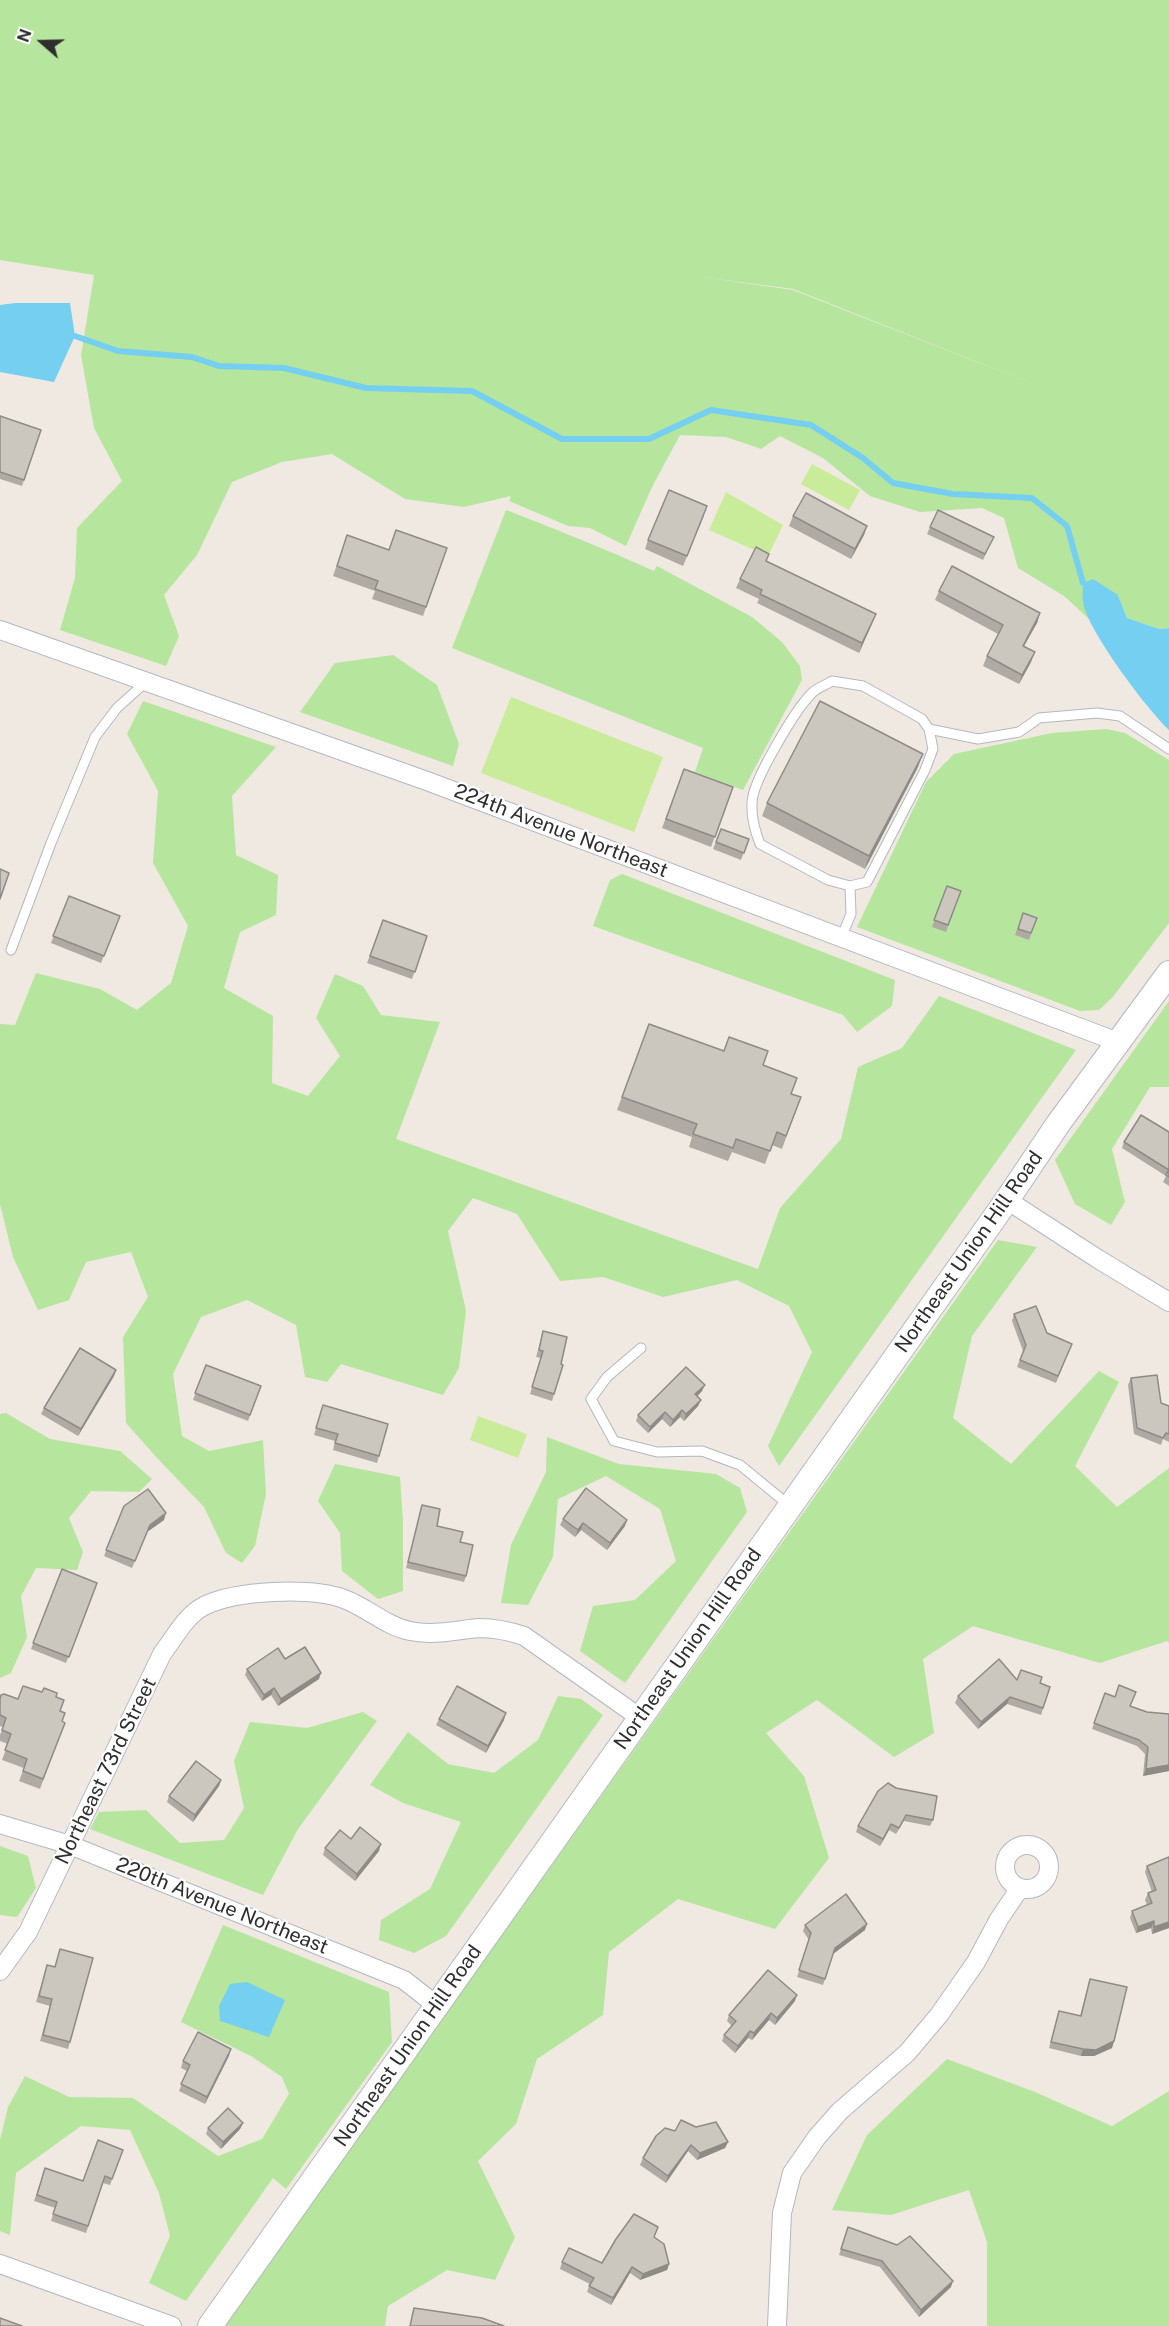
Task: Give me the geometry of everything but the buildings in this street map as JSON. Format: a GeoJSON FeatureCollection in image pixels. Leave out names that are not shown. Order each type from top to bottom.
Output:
{"type":"FeatureCollection","features":[{"type":"Feature","properties":{"kind":"street","name":"224th Avenue Northeast"},"geometry":{"type":"LineString","coordinates":[[0,630],[427,781],[1118,1042]]}},
{"type":"Feature","properties":{"kind":"street","name":"Northeast Union Hill Road"},"geometry":{"type":"LineString","coordinates":[[210,2326],[639,1717],[1008,1200],[1058,1124],[1169,973]]}},
{"type":"Feature","properties":{"kind":"street"},"geometry":{"type":"LineString","coordinates":[[1008,1200],[1169,1302]]}},
{"type":"Feature","properties":{"kind":"street","name":"Northeast 73rd Street"},"geometry":{"type":"LineString","coordinates":[[0,1971],[28,1932],[162,1654],[186,1621],[204,1606],[236,1597],[270,1592],[318,1592],[346,1600],[409,1631],[430,1632],[482,1628],[505,1630],[524,1636],[639,1717]]}},
{"type":"Feature","properties":{"kind":"street","name":"220th Avenue Northeast"},"geometry":{"type":"LineString","coordinates":[[0,1824],[70,1845],[404,1980],[436,2005]]}},
{"type":"Feature","properties":{"kind":"street"},"geometry":{"type":"LineString","coordinates":[[777,2326],[782,2213],[792,2173],[817,2137],[840,2111],[907,2054],[939,2015],[976,1962],[999,1919],[1020,1887]]}},
{"type":"Feature","properties":{"kind":"street"},"geometry":{"type":"LineString","coordinates":[[0,2264],[172,2326]]}},
{"type":"Feature","properties":{"kind":"lane"},"geometry":{"type":"LineString","coordinates":[[832,681],[863,686],[922,719],[929,729],[933,749],[925,770],[867,882],[850,886],[828,880],[760,844],[752,823],[751,801],[792,718],[813,692],[832,681]]}},
{"type":"Feature","properties":{"kind":"lane"},"geometry":{"type":"LineString","coordinates":[[11,950],[51,843],[95,737],[117,708],[146,682]]}},
{"type":"Feature","properties":{"kind":"lane"},"geometry":{"type":"LineString","coordinates":[[929,729],[978,738],[1019,732],[1039,718],[1097,713],[1120,716],[1169,749]]}},
{"type":"Feature","properties":{"kind":"lane"},"geometry":{"type":"LineString","coordinates":[[842,938],[851,914],[850,886]]}},
{"type":"Feature","properties":{"kind":"lane"},"geometry":{"type":"LineString","coordinates":[[641,1348],[607,1377],[591,1399],[614,1441],[657,1452],[702,1451],[740,1465],[790,1506]]}},
{"type":"Feature","properties":{"kind":"green space"},"geometry":{"type":"Polygon","coordinates":[[[0,0],[1169,0],[1169,628],[1159,629],[1127,618],[1118,595],[1083,602],[1089,619],[1064,596],[1018,568],[1004,518],[982,508],[920,512],[870,496],[823,458],[780,436],[761,449],[726,437],[680,435],[652,487],[626,546],[590,528],[568,526],[509,501],[511,496],[464,507],[405,499],[332,454],[282,462],[232,482],[197,555],[164,595],[179,636],[166,666],[60,630],[75,578],[77,528],[122,481],[94,428],[81,355],[94,275],[0,260],[0,0]],[[694,276],[793,290],[1051,391],[793,289],[694,276]]]}},
{"type":"Feature","properties":{"kind":"green space"},"geometry":{"type":"Polygon","coordinates":[[[812,464],[860,490],[849,510],[801,484],[812,464]]]}},
{"type":"Feature","properties":{"kind":"green space"},"geometry":{"type":"Polygon","coordinates":[[[726,492],[783,525],[768,556],[709,530],[726,492]]]}},
{"type":"Feature","properties":{"kind":"green space"},"geometry":{"type":"Polygon","coordinates":[[[506,510],[654,571],[657,566],[752,617],[782,642],[800,666],[802,680],[743,790],[695,772],[703,748],[452,648],[506,510]]]}},
{"type":"Feature","properties":{"kind":"green space"},"geometry":{"type":"Polygon","coordinates":[[[393,655],[437,685],[459,744],[453,766],[300,712],[335,663],[393,655]]]}},
{"type":"Feature","properties":{"kind":"green space"},"geometry":{"type":"Polygon","coordinates":[[[511,697],[663,757],[634,832],[481,773],[511,697]]]}},
{"type":"Feature","properties":{"kind":"green space"},"geometry":{"type":"Polygon","coordinates":[[[143,701],[276,747],[232,796],[236,855],[278,875],[276,915],[240,932],[224,988],[273,1016],[272,1083],[308,1096],[340,1056],[316,1018],[335,974],[363,986],[381,1015],[440,1022],[396,1139],[758,1269],[780,1208],[841,1139],[858,1067],[902,1048],[939,996],[1076,1050],[779,1466],[768,1446],[812,1352],[789,1306],[737,1280],[663,1297],[603,1277],[560,1281],[517,1214],[473,1198],[448,1231],[466,1311],[459,1368],[443,1395],[341,1364],[327,1382],[305,1377],[296,1325],[247,1300],[201,1317],[173,1374],[182,1436],[209,1451],[263,1440],[266,1494],[255,1546],[242,1563],[226,1553],[204,1507],[126,1423],[123,1337],[148,1297],[131,1252],[86,1262],[69,1300],[38,1310],[13,1257],[0,1204],[0,1024],[15,1025],[36,973],[100,989],[137,1010],[171,983],[188,926],[153,863],[158,791],[127,734],[143,701]]]}},
{"type":"Feature","properties":{"kind":"green space"},"geometry":{"type":"Polygon","coordinates":[[[1106,729],[1125,733],[1169,760],[1169,923],[1112,998],[1099,1010],[1080,1011],[857,927],[926,782],[954,754],[1052,733],[1106,729]]]}},
{"type":"Feature","properties":{"kind":"green space"},"geometry":{"type":"Polygon","coordinates":[[[622,874],[895,980],[892,1006],[857,1032],[843,1015],[593,926],[610,880],[622,874]]]}},
{"type":"Feature","properties":{"kind":"green space"},"geometry":{"type":"Polygon","coordinates":[[[1169,1001],[1169,1087],[1150,1087],[1112,1149],[1125,1202],[1111,1225],[1075,1204],[1055,1160],[1169,1001]]]}},
{"type":"Feature","properties":{"kind":"green space"},"geometry":{"type":"Polygon","coordinates":[[[998,1240],[1037,1247],[972,1336],[953,1418],[1011,1464],[1099,1371],[1119,1382],[1075,1466],[1117,1507],[1169,1468],[1169,1643],[1167,1641],[1100,1663],[973,1626],[923,1659],[934,1733],[894,1757],[817,1700],[766,1733],[804,1776],[829,1858],[775,1929],[678,1899],[609,1952],[603,2015],[537,2059],[516,2124],[478,2161],[515,2237],[495,2280],[447,2270],[388,2306],[385,2326],[223,2326],[998,1240]]]}},
{"type":"Feature","properties":{"kind":"green space"},"geometry":{"type":"Polygon","coordinates":[[[6,1413],[50,1439],[120,1451],[152,1479],[139,1492],[91,1491],[69,1518],[83,1552],[77,1570],[36,1568],[21,1596],[27,1637],[11,1673],[0,1678],[0,1414],[6,1413]]]}},
{"type":"Feature","properties":{"kind":"green space"},"geometry":{"type":"Polygon","coordinates":[[[478,1416],[527,1434],[518,1458],[470,1440],[478,1416]]]}},
{"type":"Feature","properties":{"kind":"green space"},"geometry":{"type":"Polygon","coordinates":[[[547,1437],[619,1464],[716,1474],[740,1488],[747,1512],[625,1683],[580,1651],[593,1606],[635,1600],[676,1561],[660,1509],[606,1476],[558,1499],[553,1557],[528,1605],[501,1603],[511,1545],[546,1472],[547,1437]]]}},
{"type":"Feature","properties":{"kind":"green space"},"geometry":{"type":"Polygon","coordinates":[[[335,1464],[400,1477],[403,1520],[403,1591],[378,1599],[342,1571],[340,1533],[318,1501],[335,1464]]]}},
{"type":"Feature","properties":{"kind":"green space"},"geometry":{"type":"Polygon","coordinates":[[[558,1696],[581,1699],[603,1715],[446,1936],[414,1953],[379,1940],[381,1920],[430,1889],[461,1822],[403,1803],[370,1785],[408,1732],[448,1764],[494,1773],[538,1740],[558,1696]]]}},
{"type":"Feature","properties":{"kind":"green space"},"geometry":{"type":"Polygon","coordinates":[[[363,1712],[377,1721],[298,1829],[263,1895],[90,1829],[99,1812],[146,1810],[180,1843],[224,1840],[244,1808],[234,1761],[250,1722],[307,1728],[363,1712]]]}},
{"type":"Feature","properties":{"kind":"green space"},"geometry":{"type":"Polygon","coordinates":[[[0,1846],[28,1856],[36,1888],[17,1917],[0,1915],[0,1846]]]}},
{"type":"Feature","properties":{"kind":"green space"},"geometry":{"type":"Polygon","coordinates":[[[223,1925],[389,1992],[392,2042],[286,2189],[273,2178],[186,2301],[149,2283],[170,2236],[159,2193],[130,2130],[81,2126],[16,2173],[10,2235],[0,2231],[0,2140],[8,2107],[25,2076],[69,2097],[133,2098],[218,2156],[262,2139],[289,2094],[282,2077],[251,2056],[181,2022],[223,1925]]]}},
{"type":"Feature","properties":{"kind":"green space"},"geometry":{"type":"Polygon","coordinates":[[[947,2059],[1035,2092],[1112,2126],[1169,2091],[1169,2326],[987,2326],[987,2242],[969,2190],[891,2215],[832,2210],[867,2135],[947,2059]]]}},
{"type":"Feature","properties":{"kind":"water"},"geometry":{"type":"Polygon","coordinates":[[[70,303],[75,336],[54,382],[0,372],[0,305],[70,303]]]}},
{"type":"Feature","properties":{"kind":"water"},"geometry":{"type":"Polygon","coordinates":[[[1093,579],[1118,595],[1127,618],[1159,629],[1169,628],[1169,730],[1133,688],[1095,631],[1083,602],[1083,583],[1093,579]]]}},
{"type":"Feature","properties":{"kind":"water"},"geometry":{"type":"Polygon","coordinates":[[[247,1982],[285,2000],[269,2037],[220,2021],[219,2006],[230,1984],[247,1982]]]}},
{"type":"Feature","properties":{"kind":"waterway"},"geometry":{"type":"LineString","coordinates":[[75,336],[118,351],[192,357],[219,366],[284,368],[366,388],[472,391],[562,439],[649,439],[711,410],[811,425],[863,458],[893,483],[953,494],[1032,498],[1067,526],[1083,583]]}}]}
